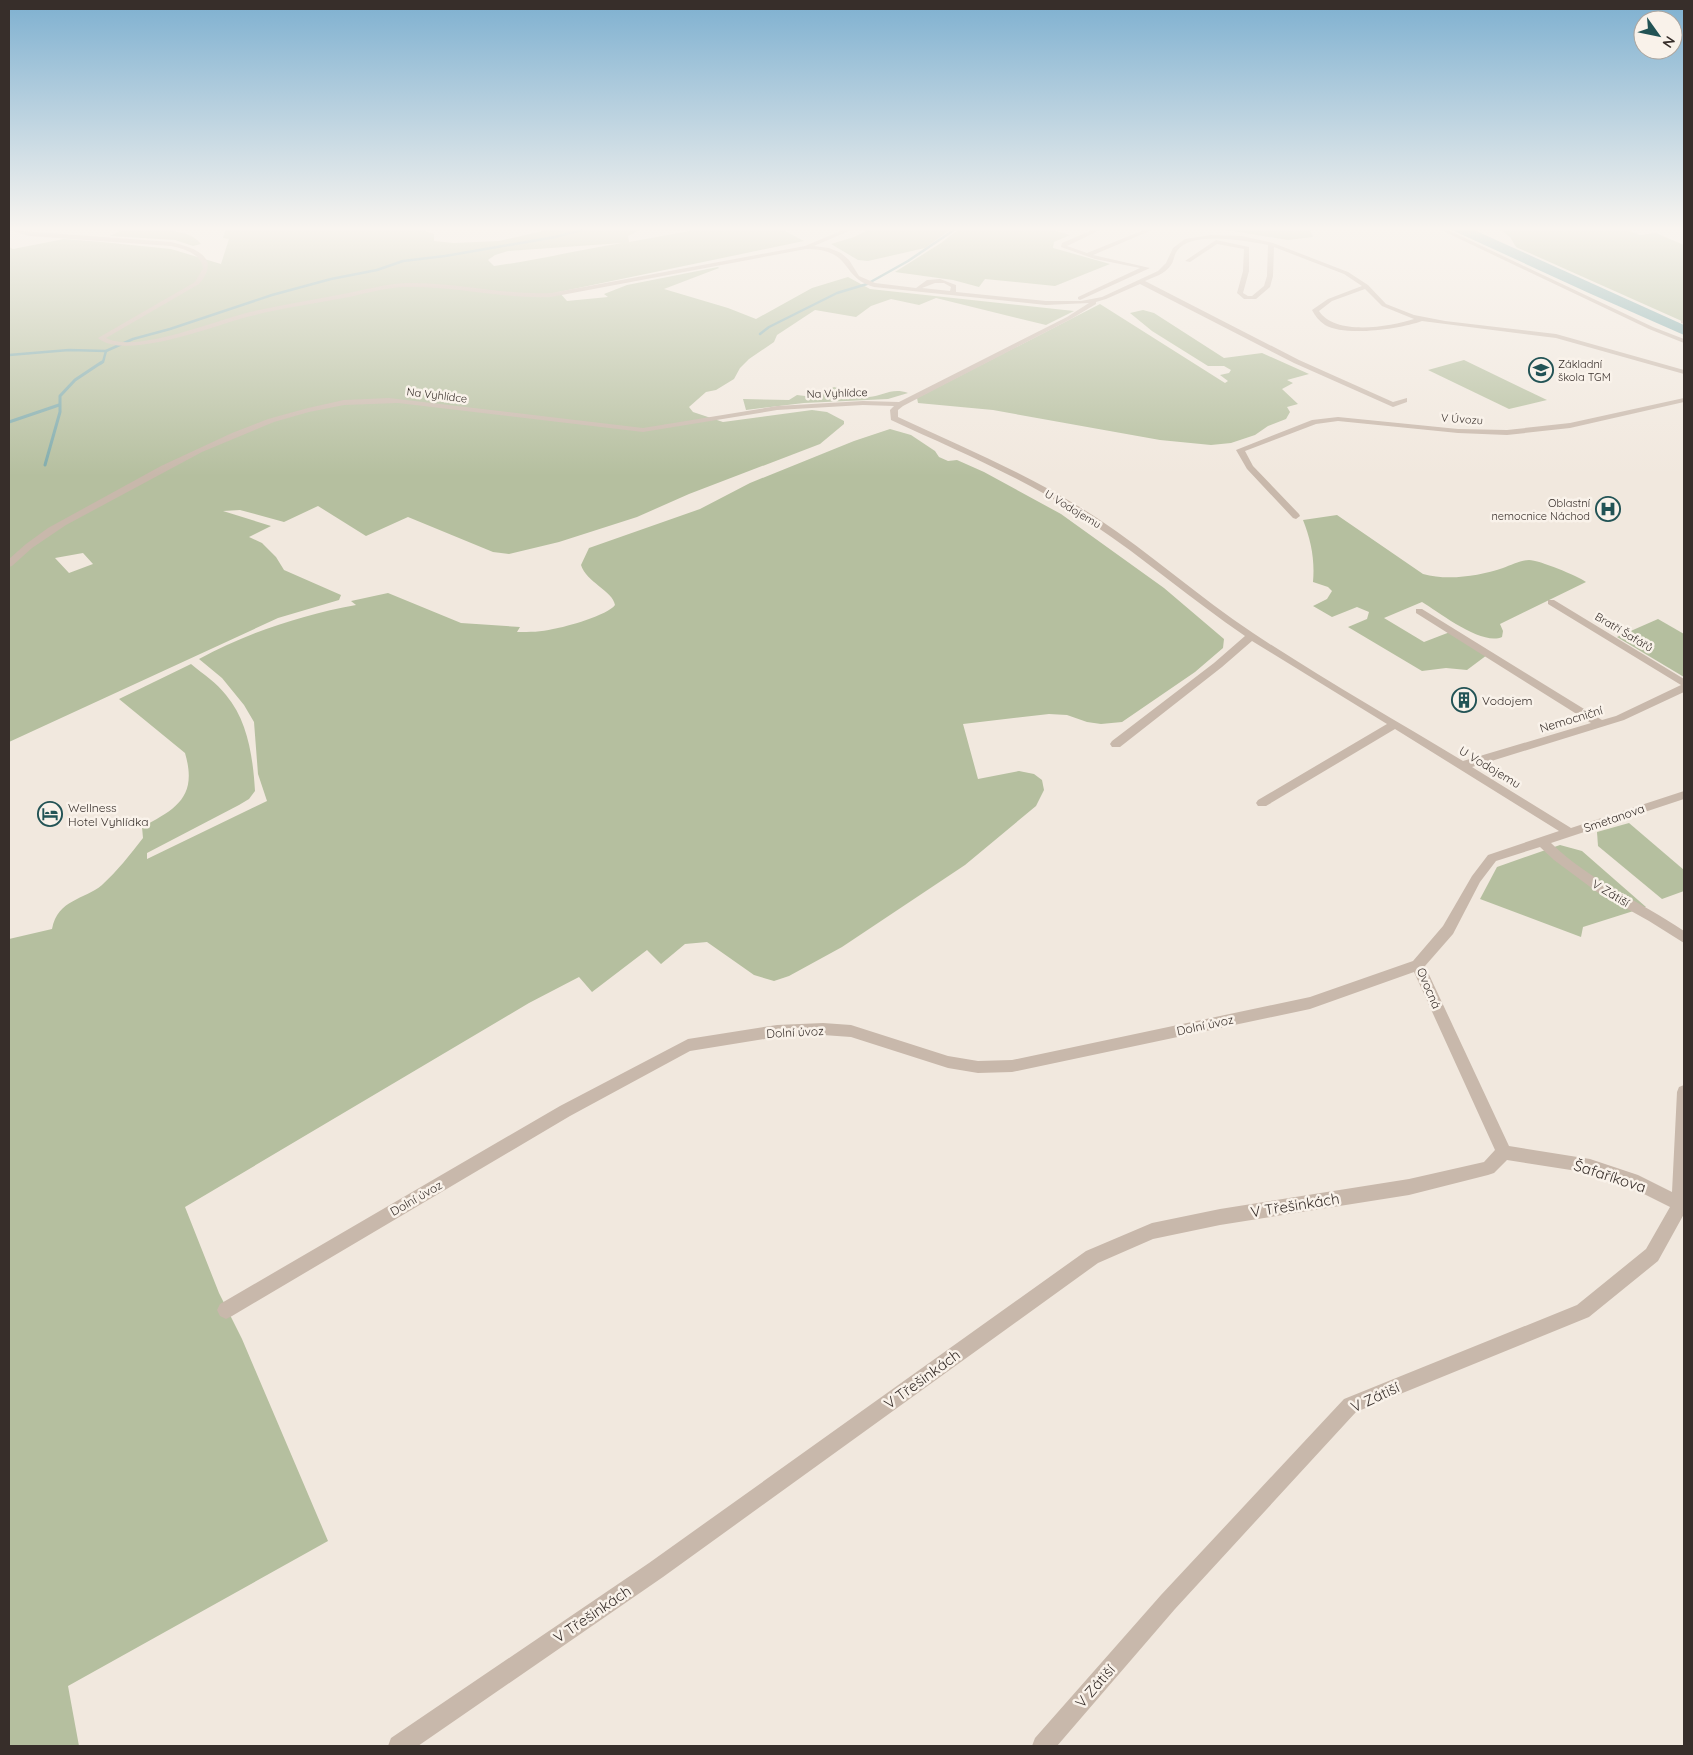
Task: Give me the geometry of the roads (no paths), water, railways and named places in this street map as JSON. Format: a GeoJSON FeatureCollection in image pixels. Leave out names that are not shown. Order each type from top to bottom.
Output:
{"type":"FeatureCollection","features":[{"type":"Feature","properties":{"kind":"street"},"geometry":{"type":"LineString","coordinates":[[146,312],[101,338],[103,341],[118,344],[147,343],[262,312]]}},
{"type":"Feature","properties":{"kind":"street"},"geometry":{"type":"LineString","coordinates":[[900,404],[1078,312]]}},
{"type":"Feature","properties":{"kind":"street"},"geometry":{"type":"LineString","coordinates":[[1199,312],[1344,385],[1393,405],[1404,400]]}},
{"type":"Feature","properties":{"kind":"street"},"geometry":{"type":"LineString","coordinates":[[1316,312],[1318,317],[1334,326],[1353,329],[1420,320]]}},
{"type":"Feature","properties":{"kind":"street"},"geometry":{"type":"LineString","coordinates":[[1398,312],[1420,320],[1556,336],[1684,372]]}},
{"type":"Feature","properties":{"kind":"street"},"geometry":{"type":"LineString","coordinates":[[1617,312],[1684,341]]}},
{"type":"Feature","properties":{"kind":"street","name":"Na Vyhlídce"},"geometry":{"type":"LineString","coordinates":[[9,564],[22,550],[42,535],[207,446],[291,415],[340,403],[382,400],[541,417],[621,429],[643,430],[777,408],[853,403],[900,404]]}},
{"type":"Feature","properties":{"kind":"street","name":"V Úvozu"},"geometry":{"type":"LineString","coordinates":[[1296,516],[1250,468],[1240,450],[1315,422],[1338,419],[1486,432],[1531,431],[1612,417],[1684,400]]}},
{"type":"Feature","properties":{"kind":"street","name":"U Vodojemu"},"geometry":{"type":"LineString","coordinates":[[900,404],[894,410],[894,418],[1062,501],[1116,536],[1206,605],[1251,636],[1571,833]]}},
{"type":"Feature","properties":{"kind":"street","name":"Bratří Šafářů"},"geometry":{"type":"LineString","coordinates":[[1551,602],[1684,683]]}},
{"type":"Feature","properties":{"kind":"street"},"geometry":{"type":"LineString","coordinates":[[1419,611],[1601,724]]}},
{"type":"Feature","properties":{"kind":"street"},"geometry":{"type":"LineString","coordinates":[[1116,744],[1218,665],[1251,636]]}},
{"type":"Feature","properties":{"kind":"street","name":"Nemocniční"},"geometry":{"type":"LineString","coordinates":[[1462,766],[1620,718],[1684,688]]}},
{"type":"Feature","properties":{"kind":"street"},"geometry":{"type":"LineString","coordinates":[[1262,803],[1394,725]]}},
{"type":"Feature","properties":{"kind":"street","name":"Smetanova"},"geometry":{"type":"LineString","coordinates":[[1543,842],[1684,795]]}},
{"type":"Feature","properties":{"kind":"street","name":"V Zátiší"},"geometry":{"type":"LineString","coordinates":[[1543,842],[1558,857],[1601,889],[1654,917],[1684,938]]}},
{"type":"Feature","properties":{"kind":"street","name":"Ovocná"},"geometry":{"type":"LineString","coordinates":[[1504,1152],[1418,965],[1448,930],[1476,879],[1492,858],[1543,842]]}},
{"type":"Feature","properties":{"kind":"street","name":"Dolní úvoz"},"geometry":{"type":"LineString","coordinates":[[226,1310],[565,1111],[688,1045],[777,1031],[823,1029],[851,1031],[948,1062],[978,1067],[1012,1066],[1310,1003],[1418,965]]}},
{"type":"Feature","properties":{"kind":"street","name":"V Zátiší"},"geometry":{"type":"LineString","coordinates":[[1043,1746],[1168,1602],[1350,1406],[1583,1311],[1652,1255],[1682,1205],[1684,1092]]}},
{"type":"Feature","properties":{"kind":"street","name":"Šafaříkova"},"geometry":{"type":"LineString","coordinates":[[1504,1152],[1590,1166],[1632,1180],[1682,1205]]}},
{"type":"Feature","properties":{"kind":"street","name":"V Třešinkách"},"geometry":{"type":"LineString","coordinates":[[398,1746],[656,1570],[1092,1257],[1152,1231],[1220,1217],[1409,1187],[1488,1168],[1504,1152]]}},
{"type":"Feature","properties":{"kind":"water"},"geometry":{"type":"Polygon","coordinates":[[[1632,312],[1655,312],[1684,325],[1684,335],[1632,312]]]}},
{"type":"Feature","properties":{"kind":"waterway"},"geometry":{"type":"LineString","coordinates":[[106,351],[133,339],[221,312]]}},
{"type":"Feature","properties":{"kind":"waterway"},"geometry":{"type":"LineString","coordinates":[[760,334],[769,327],[799,312]]}},
{"type":"Feature","properties":{"kind":"waterway"},"geometry":{"type":"LineString","coordinates":[[9,355],[69,350],[106,351]]}},
{"type":"Feature","properties":{"kind":"waterway"},"geometry":{"type":"LineString","coordinates":[[100,364],[103,362],[106,351]]}},
{"type":"Feature","properties":{"kind":"waterway"},"geometry":{"type":"LineString","coordinates":[[45,465],[60,412],[60,396],[75,380],[102,362]]}},
{"type":"Feature","properties":{"kind":"waterway"},"geometry":{"type":"LineString","coordinates":[[9,422],[59,405]]}},
{"type":"Feature","properties":{"kind":"place","name":"Základní škola TGM"},"geometry":{"type":"Point","coordinates":[1541,370]}},
{"type":"Feature","properties":{"kind":"place","name":"Oblastní nemocnice Náchod"},"geometry":{"type":"Point","coordinates":[1608,509]}},
{"type":"Feature","properties":{"kind":"place","name":"Vodojem"},"geometry":{"type":"Point","coordinates":[1464,700]}},
{"type":"Feature","properties":{"kind":"place","name":"Wellness Hotel Vyhlídka"},"geometry":{"type":"Point","coordinates":[50,814]}}]}
